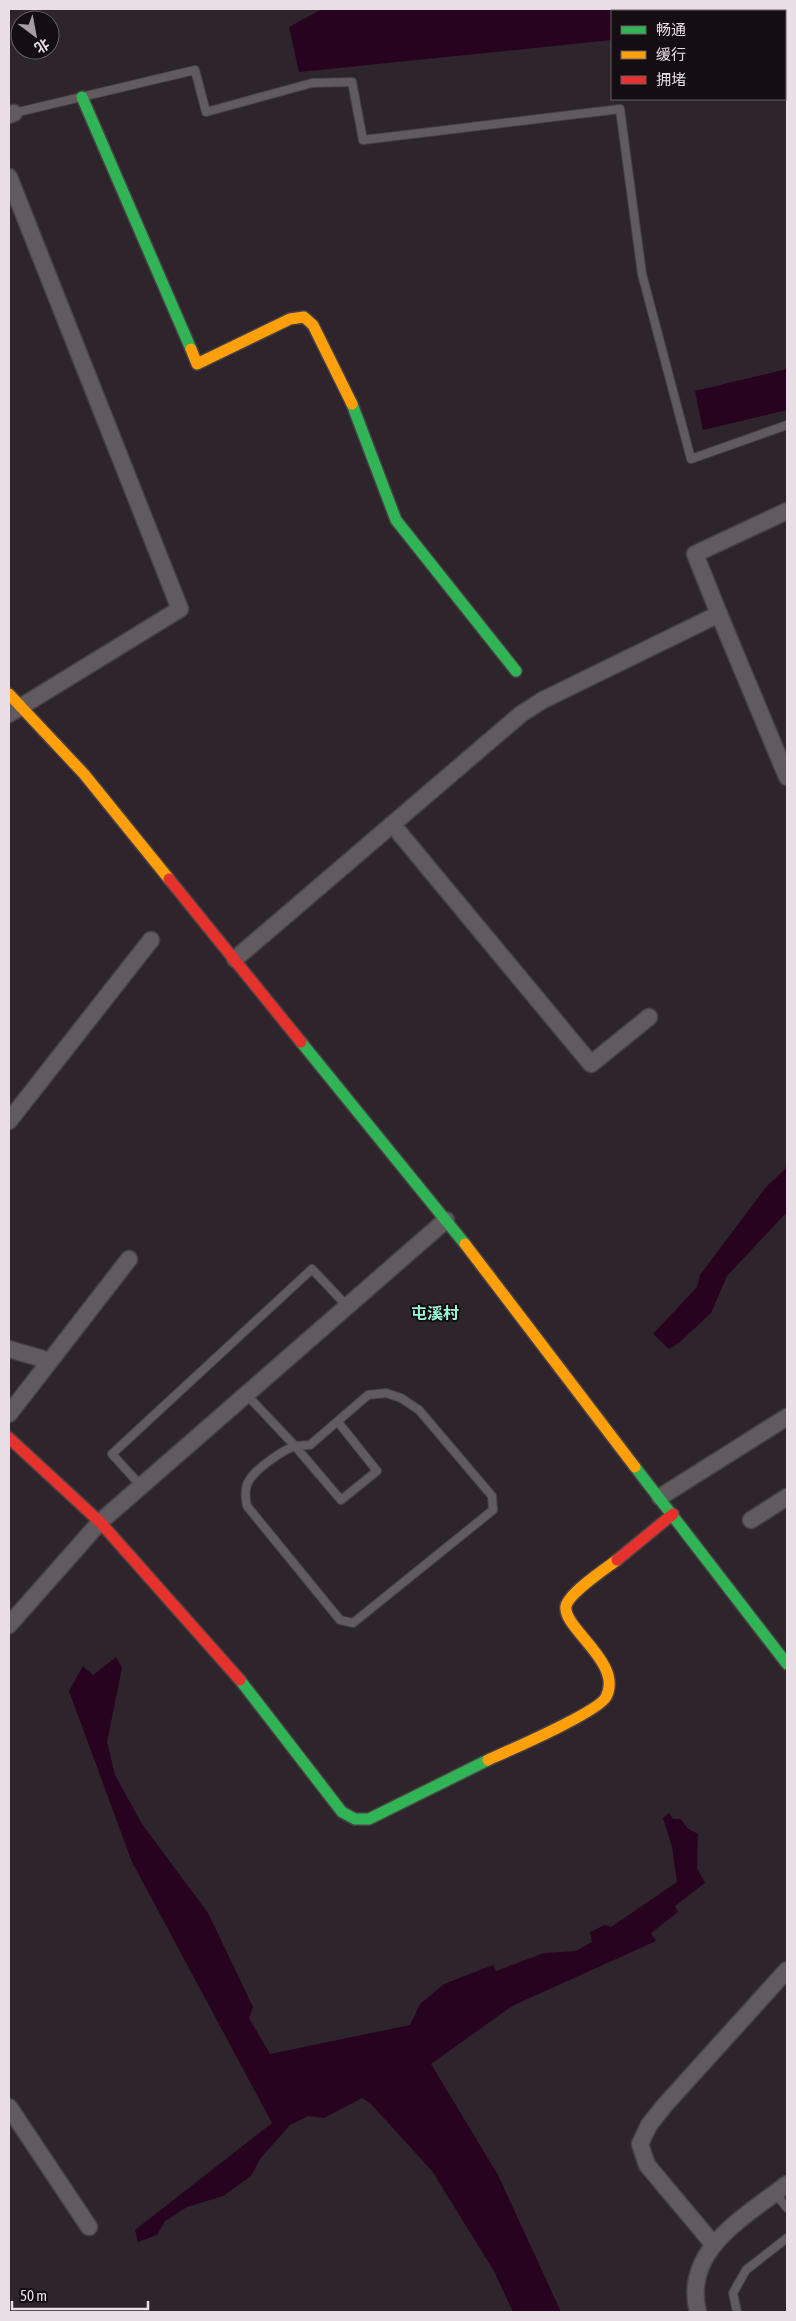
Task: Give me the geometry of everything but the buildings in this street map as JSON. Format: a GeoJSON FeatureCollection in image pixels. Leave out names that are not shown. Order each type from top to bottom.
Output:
{"type":"FeatureCollection","features":[{"type":"Feature","properties":{"kind":"street"},"geometry":{"type":"LineString","coordinates":[[82,97],[196,364],[290,319],[304,317],[313,325],[347,391],[396,520],[516,671]]}},
{"type":"Feature","properties":{"kind":"street"},"geometry":{"type":"LineString","coordinates":[[9,177],[180,609],[14,710]]}},
{"type":"Feature","properties":{"kind":"street"},"geometry":{"type":"LineString","coordinates":[[787,511],[695,554],[787,777]]}},
{"type":"Feature","properties":{"kind":"street"},"geometry":{"type":"LineString","coordinates":[[235,959],[521,714],[543,700],[719,614]]}},
{"type":"Feature","properties":{"kind":"street"},"geometry":{"type":"LineString","coordinates":[[9,694],[14,710],[84,774],[446,1220],[787,1664]]}},
{"type":"Feature","properties":{"kind":"street"},"geometry":{"type":"LineString","coordinates":[[392,824],[591,1064],[649,1017]]}},
{"type":"Feature","properties":{"kind":"street"},"geometry":{"type":"LineString","coordinates":[[9,1121],[151,940]]}},
{"type":"Feature","properties":{"kind":"street"},"geometry":{"type":"LineString","coordinates":[[9,1625],[100,1522],[446,1220]]}},
{"type":"Feature","properties":{"kind":"street"},"geometry":{"type":"LineString","coordinates":[[9,1414],[129,1259]]}},
{"type":"Feature","properties":{"kind":"street"},"geometry":{"type":"LineString","coordinates":[[9,1349],[50,1362]]}},
{"type":"Feature","properties":{"kind":"street"},"geometry":{"type":"LineString","coordinates":[[660,1497],[787,1417]]}},
{"type":"Feature","properties":{"kind":"street"},"geometry":{"type":"LineString","coordinates":[[9,1438],[100,1522],[232,1670],[342,1812],[355,1819],[369,1820],[588,1712],[605,1698],[610,1685],[606,1670],[568,1617],[566,1607],[572,1597],[673,1514]]}},
{"type":"Feature","properties":{"kind":"street"},"geometry":{"type":"LineString","coordinates":[[751,1520],[787,1497]]}},
{"type":"Feature","properties":{"kind":"street"},"geometry":{"type":"LineString","coordinates":[[714,2245],[647,2165],[640,2144],[650,2125],[664,2106],[787,1970]]}},
{"type":"Feature","properties":{"kind":"street"},"geometry":{"type":"LineString","coordinates":[[9,2108],[88,2227]]}},
{"type":"Feature","properties":{"kind":"street"},"geometry":{"type":"LineString","coordinates":[[698,2312],[694,2283],[703,2258],[720,2237],[781,2188]]}},
{"type":"Feature","properties":{"kind":"lane"},"geometry":{"type":"LineString","coordinates":[[11,114],[195,70],[206,112],[312,83],[352,82],[363,140],[620,109],[642,274],[691,459],[787,425]]}},
{"type":"Feature","properties":{"kind":"lane"},"geometry":{"type":"LineString","coordinates":[[141,1486],[112,1454],[312,1269],[347,1306]]}},
{"type":"Feature","properties":{"kind":"lane"},"geometry":{"type":"LineString","coordinates":[[386,1393],[401,1398],[419,1410],[492,1496],[493,1510],[353,1623],[340,1620],[247,1506],[245,1493],[250,1478],[284,1450],[295,1446],[310,1445],[368,1395],[386,1393]]}},
{"type":"Feature","properties":{"kind":"lane"},"geometry":{"type":"LineString","coordinates":[[246,1394],[295,1446],[341,1500],[377,1471],[338,1422]]}},
{"type":"Feature","properties":{"kind":"lane"},"geometry":{"type":"LineString","coordinates":[[781,2188],[787,2208]]}},
{"type":"Feature","properties":{"kind":"lane"},"geometry":{"type":"LineString","coordinates":[[737,2312],[733,2293],[746,2270],[787,2238]]}},
{"type":"Feature","properties":{"kind":"shaded area"},"geometry":{"type":"Polygon","coordinates":[[[322,9],[787,9],[786,30],[786,10],[611,10],[611,40],[299,72],[289,27],[322,9]]]}},
{"type":"Feature","properties":{"kind":"shaded area"},"geometry":{"type":"Polygon","coordinates":[[[787,369],[787,410],[703,430],[695,391],[787,369]]]}},
{"type":"Feature","properties":{"kind":"shaded area"},"geometry":{"type":"Polygon","coordinates":[[[787,1160],[787,1212],[727,1276],[711,1313],[680,1342],[669,1349],[653,1334],[697,1287],[700,1275],[766,1187],[785,1169],[787,1160]]]}},
{"type":"Feature","properties":{"kind":"shaded area"},"geometry":{"type":"Polygon","coordinates":[[[116,1657],[122,1668],[107,1742],[115,1775],[142,1824],[208,1913],[253,2007],[249,2018],[270,2054],[410,2025],[420,2004],[444,1984],[493,1965],[496,1971],[544,1953],[576,1951],[592,1942],[590,1932],[605,1925],[611,1927],[677,1882],[672,1847],[663,1818],[669,1813],[673,1819],[681,1819],[687,1828],[698,1834],[697,1868],[705,1883],[675,1906],[678,1912],[651,1933],[656,1941],[512,2006],[431,2064],[498,2175],[561,2312],[513,2312],[494,2271],[432,2171],[370,2103],[362,2098],[324,2118],[308,2116],[290,2125],[260,2159],[251,2176],[223,2196],[187,2207],[165,2221],[157,2235],[138,2242],[135,2230],[272,2123],[132,1862],[69,1691],[83,1666],[93,1675],[116,1657]]]}},
{"type":"Feature","properties":{"kind":"traffic: fast"},"geometry":{"type":"LineString","coordinates":[[82,97],[191,349]]}},
{"type":"Feature","properties":{"kind":"traffic: fast"},"geometry":{"type":"LineString","coordinates":[[352,404],[396,520],[516,671]]}},
{"type":"Feature","properties":{"kind":"traffic: fast"},"geometry":{"type":"LineString","coordinates":[[301,1042],[465,1244]]}},
{"type":"Feature","properties":{"kind":"traffic: fast"},"geometry":{"type":"LineString","coordinates":[[635,1467],[787,1664]]}},
{"type":"Feature","properties":{"kind":"traffic: fast"},"geometry":{"type":"LineString","coordinates":[[240,1680],[342,1812],[355,1819],[369,1819],[488,1760]]}},
{"type":"Feature","properties":{"kind":"traffic: slow"},"geometry":{"type":"LineString","coordinates":[[191,349],[197,364],[290,319],[304,317],[313,325],[352,404]]}},
{"type":"Feature","properties":{"kind":"traffic: slow"},"geometry":{"type":"LineString","coordinates":[[9,694],[84,774],[169,879]]}},
{"type":"Feature","properties":{"kind":"traffic: slow"},"geometry":{"type":"LineString","coordinates":[[465,1244],[635,1467]]}},
{"type":"Feature","properties":{"kind":"traffic: slow"},"geometry":{"type":"LineString","coordinates":[[488,1760],[587,1712],[606,1697],[609,1684],[607,1672],[600,1659],[573,1625],[567,1615],[566,1606],[580,1588],[617,1560]]}},
{"type":"Feature","properties":{"kind":"traffic: jam"},"geometry":{"type":"LineString","coordinates":[[169,879],[301,1042]]}},
{"type":"Feature","properties":{"kind":"traffic: jam"},"geometry":{"type":"LineString","coordinates":[[9,1438],[100,1522],[240,1680]]}},
{"type":"Feature","properties":{"kind":"traffic: jam"},"geometry":{"type":"LineString","coordinates":[[617,1560],[673,1514]]}},
{"type":"Feature","properties":{"kind":"district","name":"屯溪村"},"geometry":{"type":"Point","coordinates":[435,1313]}}]}
